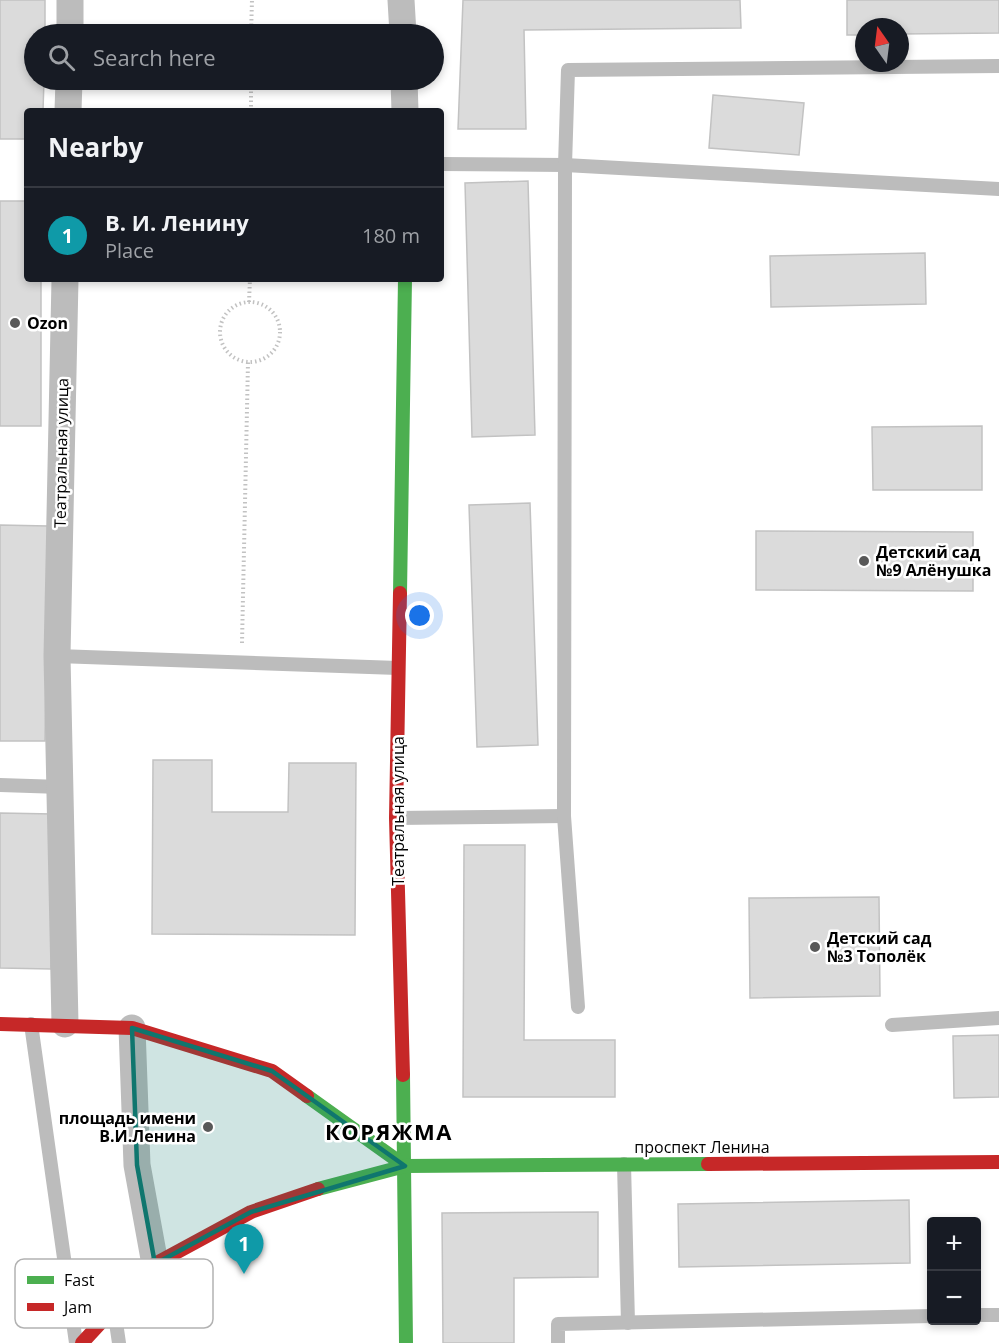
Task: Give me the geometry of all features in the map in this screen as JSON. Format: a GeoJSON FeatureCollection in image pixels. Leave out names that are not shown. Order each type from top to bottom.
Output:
{"type":"FeatureCollection","features":[{"type":"Feature","properties":{"kind":"street"},"geometry":{"type":"LineString","coordinates":[[70,0],[70,24]]}},
{"type":"Feature","properties":{"kind":"street"},"geometry":{"type":"LineString","coordinates":[[401,0],[402,24]]}},
{"type":"Feature","properties":{"kind":"street"},"geometry":{"type":"LineString","coordinates":[[68,108],[69,90]]}},
{"type":"Feature","properties":{"kind":"street"},"geometry":{"type":"LineString","coordinates":[[404,90],[405,108]]}},
{"type":"Feature","properties":{"kind":"street","name":"Театральная улица"},"geometry":{"type":"LineString","coordinates":[[64,1024],[62,787],[57,656],[65,282]]}},
{"type":"Feature","properties":{"kind":"street","name":"Театральная улица"},"geometry":{"type":"LineString","coordinates":[[405,282],[396,818],[405,1166],[406,1343]]}},
{"type":"Feature","properties":{"kind":"street"},"geometry":{"type":"LineString","coordinates":[[0,1024],[64,1024],[132,1028],[272,1071],[405,1166]]}},
{"type":"Feature","properties":{"kind":"street"},"geometry":{"type":"LineString","coordinates":[[132,1028],[137,1165],[154,1259]]}},
{"type":"Feature","properties":{"kind":"street","name":"проспект Ленина"},"geometry":{"type":"LineString","coordinates":[[405,1166],[999,1162]]}},
{"type":"Feature","properties":{"kind":"street"},"geometry":{"type":"LineString","coordinates":[[164,1259],[251,1212],[330,1185],[405,1166]]}},
{"type":"Feature","properties":{"kind":"street"},"geometry":{"type":"LineString","coordinates":[[82,1343],[95,1328]]}},
{"type":"Feature","properties":{"kind":"lane"},"geometry":{"type":"LineString","coordinates":[[578,1007],[564,816],[565,165],[568,70],[999,66]]}},
{"type":"Feature","properties":{"kind":"lane"},"geometry":{"type":"LineString","coordinates":[[444,164],[565,165],[999,189]]}},
{"type":"Feature","properties":{"kind":"lane"},"geometry":{"type":"LineString","coordinates":[[57,656],[398,668]]}},
{"type":"Feature","properties":{"kind":"lane"},"geometry":{"type":"LineString","coordinates":[[0,785],[62,787]]}},
{"type":"Feature","properties":{"kind":"lane"},"geometry":{"type":"LineString","coordinates":[[396,818],[564,816]]}},
{"type":"Feature","properties":{"kind":"lane"},"geometry":{"type":"LineString","coordinates":[[892,1025],[999,1018]]}},
{"type":"Feature","properties":{"kind":"lane"},"geometry":{"type":"LineString","coordinates":[[31,1024],[63,1259]]}},
{"type":"Feature","properties":{"kind":"lane"},"geometry":{"type":"LineString","coordinates":[[624,1164],[628,1323]]}},
{"type":"Feature","properties":{"kind":"lane"},"geometry":{"type":"LineString","coordinates":[[981,1315],[999,1315]]}},
{"type":"Feature","properties":{"kind":"lane"},"geometry":{"type":"LineString","coordinates":[[558,1343],[558,1324],[927,1316]]}},
{"type":"Feature","properties":{"kind":"lane"},"geometry":{"type":"LineString","coordinates":[[73,1328],[75,1343]]}},
{"type":"Feature","properties":{"kind":"lane"},"geometry":{"type":"LineString","coordinates":[[117,1328],[119,1343]]}},
{"type":"Feature","properties":{"kind":"path"},"geometry":{"type":"LineString","coordinates":[[251,24],[252,0]]}},
{"type":"Feature","properties":{"kind":"path"},"geometry":{"type":"LineString","coordinates":[[251,90],[251,108]]}},
{"type":"Feature","properties":{"kind":"path"},"geometry":{"type":"LineString","coordinates":[[249,302],[250,282]]}},
{"type":"Feature","properties":{"kind":"path"},"geometry":{"type":"LineString","coordinates":[[249,302],[261,304],[270,310],[277,319],[280,330],[274,350],[267,357],[248,362],[238,360],[223,347],[220,327],[230,309],[249,302]]}},
{"type":"Feature","properties":{"kind":"path"},"geometry":{"type":"LineString","coordinates":[[241,663],[248,362]]}},
{"type":"Feature","properties":{"kind":"highlighted area"},"geometry":{"type":"Polygon","coordinates":[[[132,1028],[272,1071],[405,1166],[251,1212],[155,1264],[137,1165],[132,1028]]]}},
{"type":"Feature","properties":{"kind":"building"},"geometry":{"type":"Polygon","coordinates":[[[0,0],[45,0],[45,24],[24,24],[24,90],[44,90],[43,108],[24,108],[24,139],[0,139],[0,0]]]}},
{"type":"Feature","properties":{"kind":"building"},"geometry":{"type":"Polygon","coordinates":[[[463,0],[740,0],[741,28],[524,30],[526,129],[458,129],[463,0]]]}},
{"type":"Feature","properties":{"kind":"building"},"geometry":{"type":"Polygon","coordinates":[[[847,0],[999,0],[999,33],[909,34],[909,18],[855,18],[855,35],[847,35],[847,0]]]}},
{"type":"Feature","properties":{"kind":"building"},"geometry":{"type":"Polygon","coordinates":[[[713,95],[804,103],[799,155],[709,148],[713,95]]]}},
{"type":"Feature","properties":{"kind":"building"},"geometry":{"type":"Polygon","coordinates":[[[528,181],[535,435],[472,437],[465,183],[528,181]]]}},
{"type":"Feature","properties":{"kind":"building"},"geometry":{"type":"Polygon","coordinates":[[[0,201],[24,201],[24,282],[41,282],[41,426],[0,426],[0,201]]]}},
{"type":"Feature","properties":{"kind":"building"},"geometry":{"type":"Polygon","coordinates":[[[925,253],[926,304],[771,307],[770,256],[925,253]]]}},
{"type":"Feature","properties":{"kind":"building"},"geometry":{"type":"Polygon","coordinates":[[[982,426],[982,490],[873,490],[872,427],[982,426]]]}},
{"type":"Feature","properties":{"kind":"building"},"geometry":{"type":"Polygon","coordinates":[[[530,503],[538,745],[477,747],[469,505],[530,503]]]}},
{"type":"Feature","properties":{"kind":"building"},"geometry":{"type":"Polygon","coordinates":[[[0,525],[48,526],[45,741],[0,741],[0,525]]]}},
{"type":"Feature","properties":{"kind":"building","name":"Детский сад №9 Алёнушка"},"geometry":{"type":"Polygon","coordinates":[[[756,531],[973,532],[973,591],[756,590],[756,531]]]}},
{"type":"Feature","properties":{"kind":"building"},"geometry":{"type":"Polygon","coordinates":[[[153,760],[212,760],[212,812],[288,812],[289,763],[356,763],[355,935],[152,934],[153,760]]]}},
{"type":"Feature","properties":{"kind":"building"},"geometry":{"type":"Polygon","coordinates":[[[0,813],[53,814],[51,969],[0,968],[0,813]]]}},
{"type":"Feature","properties":{"kind":"building"},"geometry":{"type":"Polygon","coordinates":[[[464,845],[525,845],[524,1040],[615,1040],[615,1097],[463,1097],[464,845]]]}},
{"type":"Feature","properties":{"kind":"building","name":"Детский сад №3 Тополёк"},"geometry":{"type":"Polygon","coordinates":[[[879,897],[880,996],[750,998],[749,898],[879,897]]]}},
{"type":"Feature","properties":{"kind":"building"},"geometry":{"type":"Polygon","coordinates":[[[999,1035],[999,1097],[954,1098],[953,1036],[999,1035]]]}},
{"type":"Feature","properties":{"kind":"building"},"geometry":{"type":"Polygon","coordinates":[[[909,1200],[910,1263],[679,1267],[678,1204],[909,1200]]]}},
{"type":"Feature","properties":{"kind":"building"},"geometry":{"type":"Polygon","coordinates":[[[598,1212],[598,1277],[514,1278],[514,1343],[443,1343],[442,1213],[598,1212]]]}},
{"type":"Feature","properties":{"kind":"traffic: fast"},"geometry":{"type":"LineString","coordinates":[[400,593],[405,282]]}},
{"type":"Feature","properties":{"kind":"traffic: fast"},"geometry":{"type":"LineString","coordinates":[[403,1075],[406,1343]]}},
{"type":"Feature","properties":{"kind":"traffic: fast"},"geometry":{"type":"LineString","coordinates":[[307,1096],[405,1166]]}},
{"type":"Feature","properties":{"kind":"traffic: fast"},"geometry":{"type":"LineString","coordinates":[[318,1189],[405,1166],[708,1164]]}},
{"type":"Feature","properties":{"kind":"traffic: jam"},"geometry":{"type":"LineString","coordinates":[[400,593],[396,818],[403,1075]]}},
{"type":"Feature","properties":{"kind":"traffic: jam"},"geometry":{"type":"LineString","coordinates":[[0,1024],[132,1028],[272,1071],[307,1096]]}},
{"type":"Feature","properties":{"kind":"traffic: jam"},"geometry":{"type":"LineString","coordinates":[[708,1164],[999,1162]]}},
{"type":"Feature","properties":{"kind":"traffic: jam"},"geometry":{"type":"LineString","coordinates":[[164,1259],[251,1212],[318,1189]]}},
{"type":"Feature","properties":{"kind":"traffic: jam"},"geometry":{"type":"LineString","coordinates":[[82,1343],[96,1328]]}},
{"type":"Feature","properties":{"kind":"place","name":"Ozon"},"geometry":{"type":"Point","coordinates":[15,323]}},
{"type":"Feature","properties":{"kind":"place","name":"Детский сад №9 Алёнушка"},"geometry":{"type":"Point","coordinates":[864,561]}},
{"type":"Feature","properties":{"kind":"place","name":"Детский сад №3 Тополёк"},"geometry":{"type":"Point","coordinates":[815,947]}},
{"type":"Feature","properties":{"kind":"place","name":"площадь имени В.И.Ленина"},"geometry":{"type":"Point","coordinates":[208,1127]}},
{"type":"Feature","properties":{"kind":"place","name":"В. И. Ленину"},"geometry":{"type":"Point","coordinates":[244,1274]}},
{"type":"Feature","properties":{"kind":"district","name":"КОРЯЖМА"},"geometry":{"type":"Point","coordinates":[389,1132]}}]}
